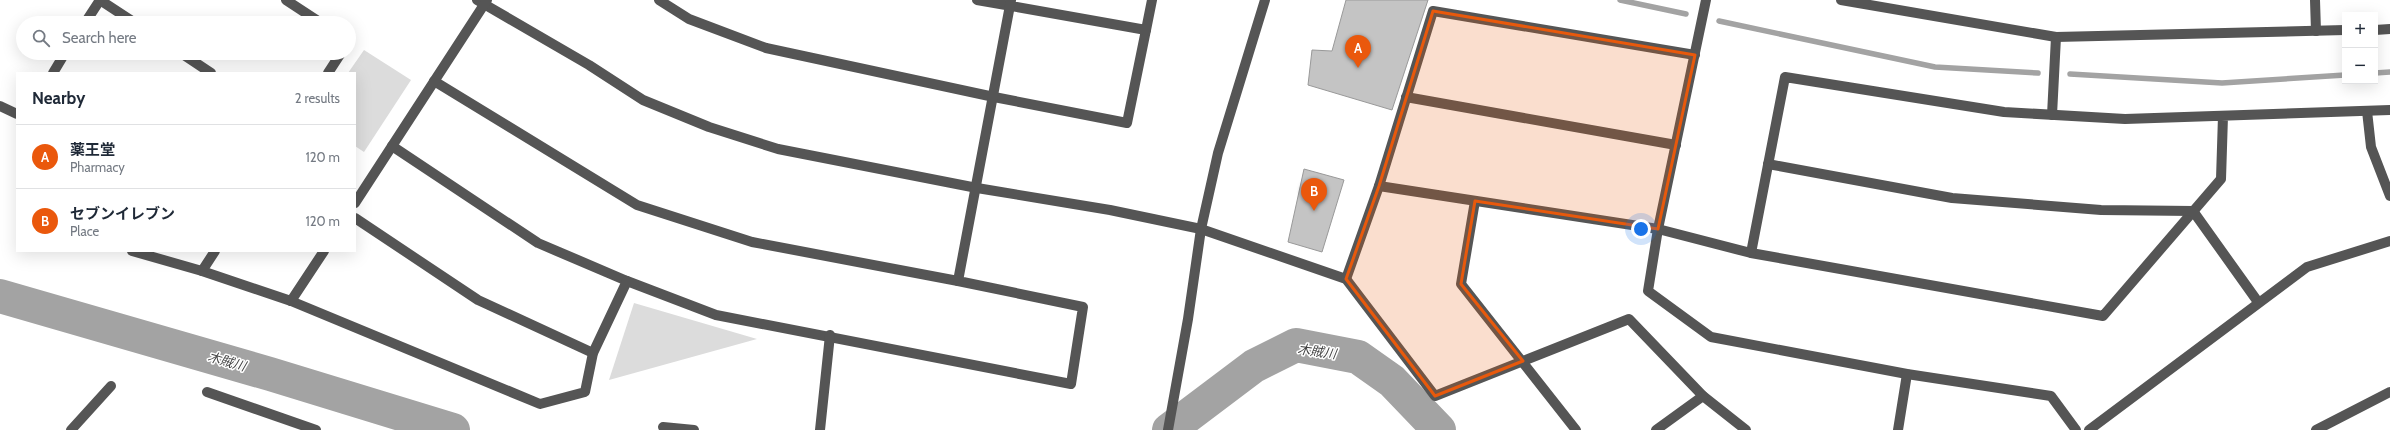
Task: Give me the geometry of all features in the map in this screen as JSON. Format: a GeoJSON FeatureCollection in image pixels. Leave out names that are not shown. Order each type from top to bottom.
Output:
{"type":"FeatureCollection","features":[{"type":"Feature","properties":{"kind":"street"},"geometry":{"type":"LineString","coordinates":[[90,16],[100,0],[124,16]]}},
{"type":"Feature","properties":{"kind":"street"},"geometry":{"type":"LineString","coordinates":[[286,0],[310,16]]}},
{"type":"Feature","properties":{"kind":"street"},"geometry":{"type":"LineString","coordinates":[[659,0],[689,19],[766,48],[994,97],[1128,122],[1152,0]]}},
{"type":"Feature","properties":{"kind":"street"},"geometry":{"type":"LineString","coordinates":[[977,0],[1011,4],[1146,30]]}},
{"type":"Feature","properties":{"kind":"street"},"geometry":{"type":"LineString","coordinates":[[1168,430],[1188,319],[1201,229],[1218,153],[1265,0]]}},
{"type":"Feature","properties":{"kind":"street"},"geometry":{"type":"LineString","coordinates":[[1706,0],[1658,229],[1648,291],[1711,337],[1907,374],[2051,396],[2076,430]]}},
{"type":"Feature","properties":{"kind":"street"},"geometry":{"type":"LineString","coordinates":[[1841,0],[2056,37],[2342,30]]}},
{"type":"Feature","properties":{"kind":"street"},"geometry":{"type":"LineString","coordinates":[[2315,0],[2316,31]]}},
{"type":"Feature","properties":{"kind":"street"},"geometry":{"type":"LineString","coordinates":[[356,201],[434,81],[483,1],[589,65],[643,100],[708,128],[778,149],[976,188],[1110,210],[1201,229],[1346,279],[1435,396],[1629,319],[1703,396],[1746,430]]}},
{"type":"Feature","properties":{"kind":"street"},"geometry":{"type":"LineString","coordinates":[[958,281],[1011,4]]}},
{"type":"Feature","properties":{"kind":"street"},"geometry":{"type":"LineString","coordinates":[[1346,279],[1379,186],[1433,11],[1695,55]]}},
{"type":"Feature","properties":{"kind":"street"},"geometry":{"type":"LineString","coordinates":[[2378,30],[2390,29]]}},
{"type":"Feature","properties":{"kind":"street"},"geometry":{"type":"LineString","coordinates":[[2052,115],[2056,37]]}},
{"type":"Feature","properties":{"kind":"street"},"geometry":{"type":"LineString","coordinates":[[53,72],[60,60]]}},
{"type":"Feature","properties":{"kind":"street"},"geometry":{"type":"LineString","coordinates":[[192,60],[210,72]]}},
{"type":"Feature","properties":{"kind":"street"},"geometry":{"type":"LineString","coordinates":[[329,72],[336,60]]}},
{"type":"Feature","properties":{"kind":"street"},"geometry":{"type":"LineString","coordinates":[[1751,253],[1785,77],[2004,112],[2125,119],[2390,110]]}},
{"type":"Feature","properties":{"kind":"street"},"geometry":{"type":"LineString","coordinates":[[392,146],[538,243],[627,281],[716,315],[830,335],[1071,384],[1083,307],[958,281],[752,242],[637,205],[434,81]]}},
{"type":"Feature","properties":{"kind":"street"},"geometry":{"type":"LineString","coordinates":[[1406,97],[1676,145]]}},
{"type":"Feature","properties":{"kind":"street"},"geometry":{"type":"LineString","coordinates":[[0,106],[16,114]]}},
{"type":"Feature","properties":{"kind":"street"},"geometry":{"type":"LineString","coordinates":[[2367,111],[2371,147],[2390,196]]}},
{"type":"Feature","properties":{"kind":"street"},"geometry":{"type":"LineString","coordinates":[[1379,186],[1658,229],[1751,253],[2103,316],[2221,179],[2223,116]]}},
{"type":"Feature","properties":{"kind":"street"},"geometry":{"type":"LineString","coordinates":[[1768,164],[1952,198],[2101,210],[2193,211]]}},
{"type":"Feature","properties":{"kind":"street"},"geometry":{"type":"LineString","coordinates":[[1475,201],[1461,284],[1576,430]]}},
{"type":"Feature","properties":{"kind":"street"},"geometry":{"type":"LineString","coordinates":[[2193,211],[2258,302]]}},
{"type":"Feature","properties":{"kind":"street"},"geometry":{"type":"LineString","coordinates":[[356,219],[478,300],[593,353]]}},
{"type":"Feature","properties":{"kind":"street"},"geometry":{"type":"LineString","coordinates":[[2089,430],[2307,266],[2390,240]]}},
{"type":"Feature","properties":{"kind":"street"},"geometry":{"type":"LineString","coordinates":[[136,252],[202,270],[291,301],[540,404],[585,392],[593,353],[627,281]]}},
{"type":"Feature","properties":{"kind":"street"},"geometry":{"type":"LineString","coordinates":[[202,270],[214,252]]}},
{"type":"Feature","properties":{"kind":"street"},"geometry":{"type":"LineString","coordinates":[[291,301],[323,252]]}},
{"type":"Feature","properties":{"kind":"street"},"geometry":{"type":"LineString","coordinates":[[820,430],[830,335]]}},
{"type":"Feature","properties":{"kind":"street"},"geometry":{"type":"LineString","coordinates":[[1898,430],[1907,374]]}},
{"type":"Feature","properties":{"kind":"street"},"geometry":{"type":"LineString","coordinates":[[71,430],[111,386]]}},
{"type":"Feature","properties":{"kind":"street"},"geometry":{"type":"LineString","coordinates":[[207,392],[316,430]]}},
{"type":"Feature","properties":{"kind":"street"},"geometry":{"type":"LineString","coordinates":[[2316,430],[2390,392]]}},
{"type":"Feature","properties":{"kind":"street"},"geometry":{"type":"LineString","coordinates":[[1656,430],[1703,396]]}},
{"type":"Feature","properties":{"kind":"street"},"geometry":{"type":"LineString","coordinates":[[663,427],[694,430]]}},
{"type":"Feature","properties":{"kind":"highlighted area"},"geometry":{"type":"Polygon","coordinates":[[[1433,11],[1695,55],[1658,229],[1475,201],[1461,284],[1523,361],[1435,396],[1346,279],[1379,186],[1433,11]]]}},
{"type":"Feature","properties":{"kind":"shaded area"},"geometry":{"type":"Polygon","coordinates":[[[364,50],[411,80],[364,152],[356,147],[356,72],[349,72],[364,50]]]}},
{"type":"Feature","properties":{"kind":"shaded area"},"geometry":{"type":"Polygon","coordinates":[[[634,303],[757,339],[609,380],[634,303]]]}},
{"type":"Feature","properties":{"kind":"building"},"geometry":{"type":"Polygon","coordinates":[[[1346,0],[1428,0],[1392,110],[1308,85],[1312,50],[1332,51],[1346,0]]]}},
{"type":"Feature","properties":{"kind":"building"},"geometry":{"type":"Polygon","coordinates":[[[1304,169],[1344,180],[1322,252],[1288,242],[1304,169]]]}},
{"type":"Feature","properties":{"kind":"waterway"},"geometry":{"type":"LineString","coordinates":[[1620,0],[1686,14]]}},
{"type":"Feature","properties":{"kind":"waterway"},"geometry":{"type":"LineString","coordinates":[[1719,21],[1935,67],[2038,73]]}},
{"type":"Feature","properties":{"kind":"waterway"},"geometry":{"type":"LineString","coordinates":[[2378,73],[2390,72]]}},
{"type":"Feature","properties":{"kind":"waterway"},"geometry":{"type":"LineString","coordinates":[[2070,74],[2222,83],[2342,75]]}},
{"type":"Feature","properties":{"kind":"waterway","name":"木賊川"},"geometry":{"type":"LineString","coordinates":[[0,296],[270,374],[453,430]]}},
{"type":"Feature","properties":{"kind":"waterway","name":"木賊川"},"geometry":{"type":"LineString","coordinates":[[1169,430],[1254,366],[1296,345],[1358,357],[1392,381],[1439,430]]}},
{"type":"Feature","properties":{"kind":"place","name":"薬王堂"},"geometry":{"type":"Point","coordinates":[1358,68]}},
{"type":"Feature","properties":{"kind":"place","name":"セブンイレブン"},"geometry":{"type":"Point","coordinates":[1314,211]}}]}
